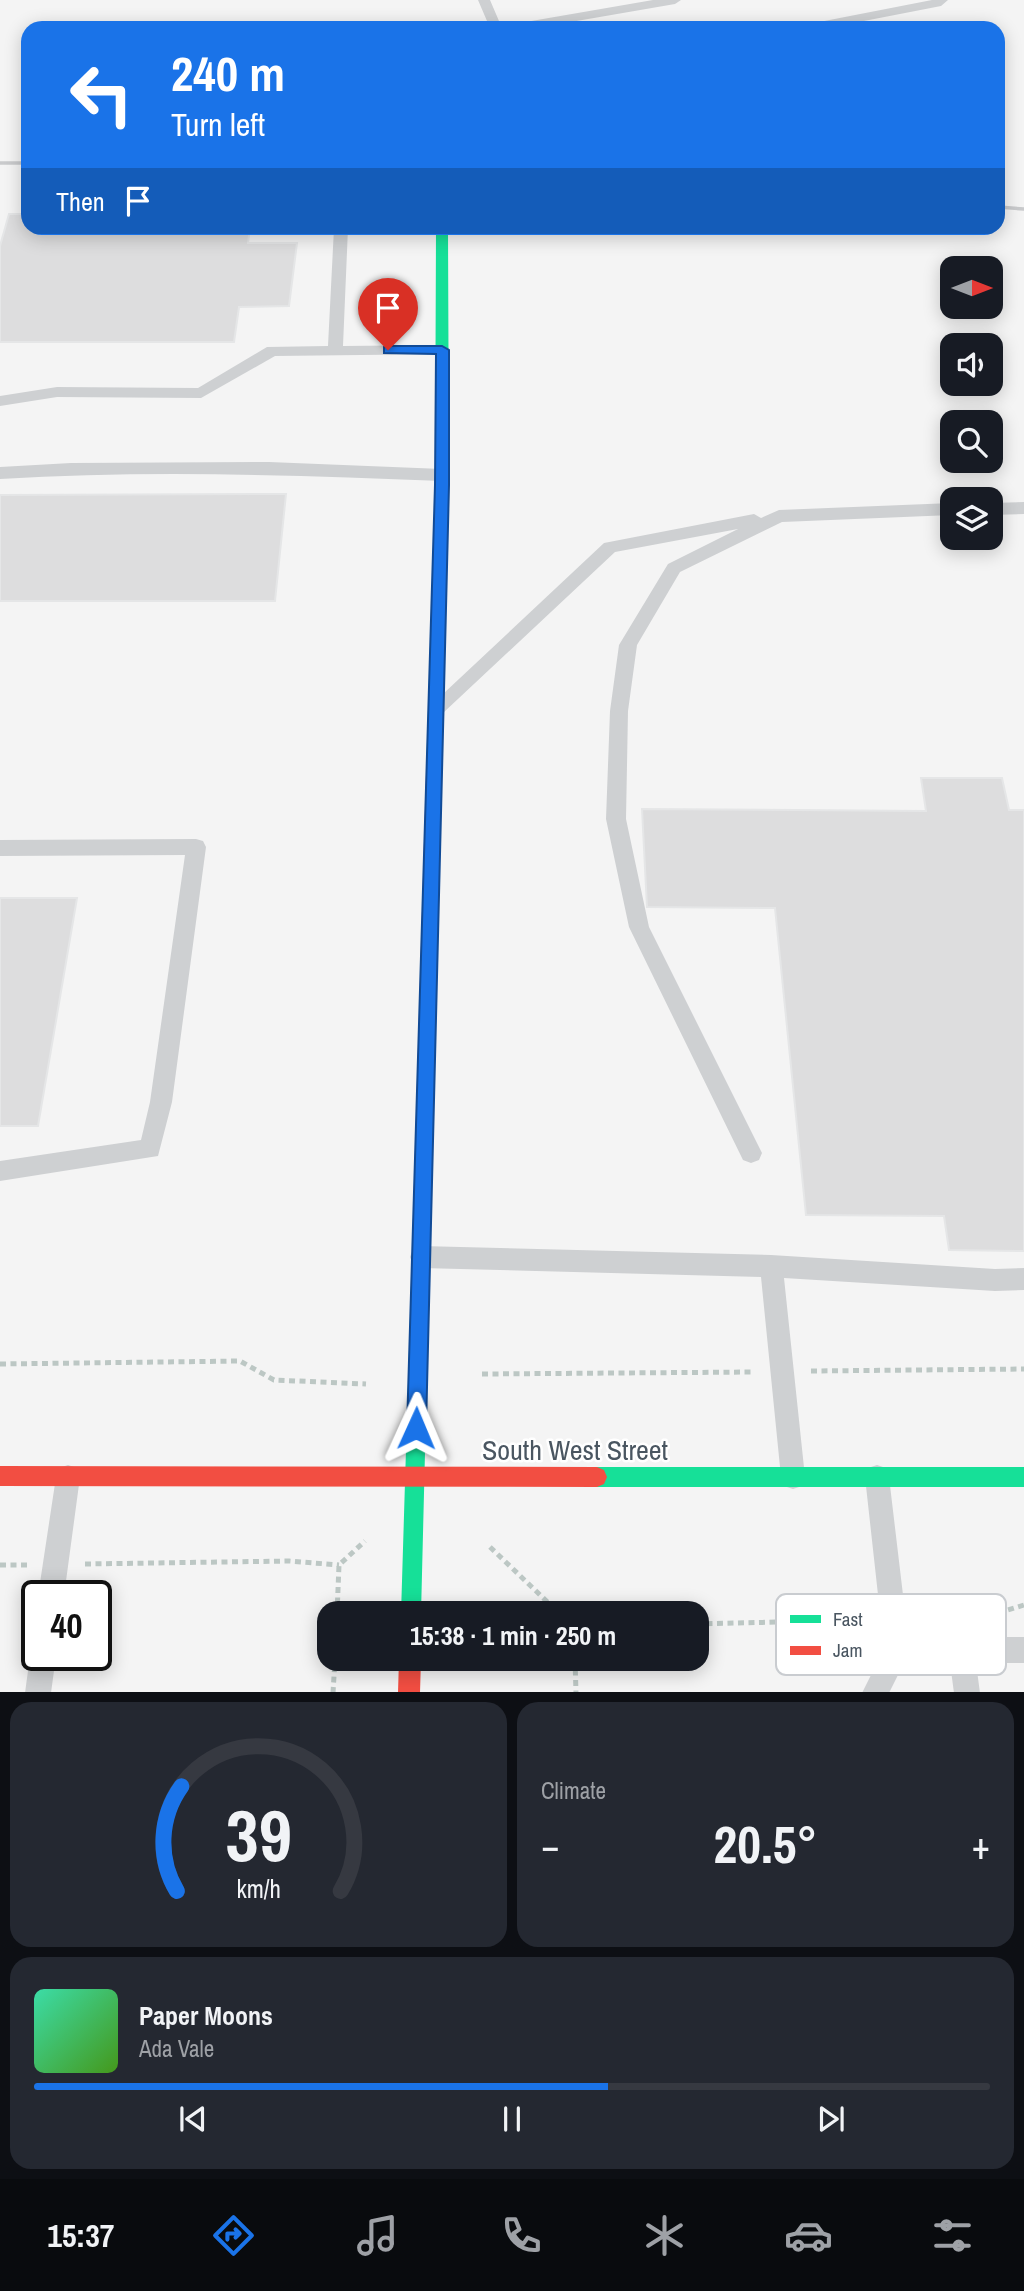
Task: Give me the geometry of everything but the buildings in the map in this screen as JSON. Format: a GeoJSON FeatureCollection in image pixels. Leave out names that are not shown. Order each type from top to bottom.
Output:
{"type":"FeatureCollection","features":[{"type":"Feature","properties":{"kind":"street"},"geometry":{"type":"LineString","coordinates":[[411,1601],[442,475],[443,235]]}},
{"type":"Feature","properties":{"kind":"street","name":"South West Street"},"geometry":{"type":"LineString","coordinates":[[0,1476],[1024,1477]]}},
{"type":"Feature","properties":{"kind":"street"},"geometry":{"type":"LineString","coordinates":[[409,1692],[410,1671]]}},
{"type":"Feature","properties":{"kind":"lane"},"geometry":{"type":"LineString","coordinates":[[484,0],[493,21]]}},
{"type":"Feature","properties":{"kind":"lane"},"geometry":{"type":"LineString","coordinates":[[554,21],[675,0]]}},
{"type":"Feature","properties":{"kind":"lane"},"geometry":{"type":"LineString","coordinates":[[847,21],[942,0]]}},
{"type":"Feature","properties":{"kind":"lane"},"geometry":{"type":"LineString","coordinates":[[335,351],[341,235]]}},
{"type":"Feature","properties":{"kind":"lane"},"geometry":{"type":"LineString","coordinates":[[0,401],[57,392],[201,393],[272,351],[442,350]]}},
{"type":"Feature","properties":{"kind":"lane"},"geometry":{"type":"LineString","coordinates":[[0,473],[71,469],[269,468],[442,475]]}},
{"type":"Feature","properties":{"kind":"lane"},"geometry":{"type":"LineString","coordinates":[[1003,509],[1024,508]]}},
{"type":"Feature","properties":{"kind":"lane"},"geometry":{"type":"LineString","coordinates":[[436,709],[610,547],[779,516],[940,509]]}},
{"type":"Feature","properties":{"kind":"lane"},"geometry":{"type":"LineString","coordinates":[[751,1153],[639,927],[616,819],[619,711],[628,645],[674,568],[779,516]]}},
{"type":"Feature","properties":{"kind":"lane"},"geometry":{"type":"LineString","coordinates":[[0,848],[196,847],[161,1102],[150,1149],[0,1171]]}},
{"type":"Feature","properties":{"kind":"lane"},"geometry":{"type":"LineString","coordinates":[[421,1257],[771,1266],[995,1280],[1024,1279]]}},
{"type":"Feature","properties":{"kind":"lane"},"geometry":{"type":"LineString","coordinates":[[771,1266],[793,1477]]}},
{"type":"Feature","properties":{"kind":"lane"},"geometry":{"type":"LineString","coordinates":[[54,1580],[68,1476]]}},
{"type":"Feature","properties":{"kind":"lane"},"geometry":{"type":"LineString","coordinates":[[877,1477],[891,1594]]}},
{"type":"Feature","properties":{"kind":"lane"},"geometry":{"type":"LineString","coordinates":[[1006,1650],[1024,1650]]}},
{"type":"Feature","properties":{"kind":"lane"},"geometry":{"type":"LineString","coordinates":[[38,1692],[41,1671]]}},
{"type":"Feature","properties":{"kind":"lane"},"geometry":{"type":"LineString","coordinates":[[875,1692],[884,1675]]}},
{"type":"Feature","properties":{"kind":"path"},"geometry":{"type":"LineString","coordinates":[[0,1364],[240,1361],[274,1380],[366,1384]]}},
{"type":"Feature","properties":{"kind":"path"},"geometry":{"type":"LineString","coordinates":[[0,1565],[289,1561],[339,1565],[365,1542]]}},
{"type":"Feature","properties":{"kind":"path"},"geometry":{"type":"LineString","coordinates":[[490,1548],[546,1601]]}},
{"type":"Feature","properties":{"kind":"path"},"geometry":{"type":"LineString","coordinates":[[338,1601],[339,1565]]}},
{"type":"Feature","properties":{"kind":"path"},"geometry":{"type":"LineString","coordinates":[[334,1692],[335,1671]]}},
{"type":"Feature","properties":{"kind":"path"},"geometry":{"type":"LineString","coordinates":[[575,1671],[576,1692]]}},
{"type":"Feature","properties":{"kind":"railway"},"geometry":{"type":"LineString","coordinates":[[0,163],[21,163]]}},
{"type":"Feature","properties":{"kind":"railway"},"geometry":{"type":"LineString","coordinates":[[1005,208],[1024,209]]}},
{"type":"Feature","properties":{"kind":"traffic: fast"},"geometry":{"type":"LineString","coordinates":[[434,775],[442,485],[442,235]]}},
{"type":"Feature","properties":{"kind":"traffic: fast"},"geometry":{"type":"LineString","coordinates":[[411,1601],[421,1252]]}},
{"type":"Feature","properties":{"kind":"traffic: fast"},"geometry":{"type":"LineString","coordinates":[[597,1477],[1024,1477]]}},
{"type":"Feature","properties":{"kind":"traffic: jam"},"geometry":{"type":"LineString","coordinates":[[421,1252],[434,775]]}},
{"type":"Feature","properties":{"kind":"traffic: jam"},"geometry":{"type":"LineString","coordinates":[[0,1476],[597,1477]]}},
{"type":"Feature","properties":{"kind":"traffic: jam"},"geometry":{"type":"LineString","coordinates":[[409,1692],[410,1671]]}},
{"type":"Feature","properties":{"kind":"route"},"geometry":{"type":"LineString","coordinates":[[388,350],[442,350],[442,485],[416,1428]]}}]}
